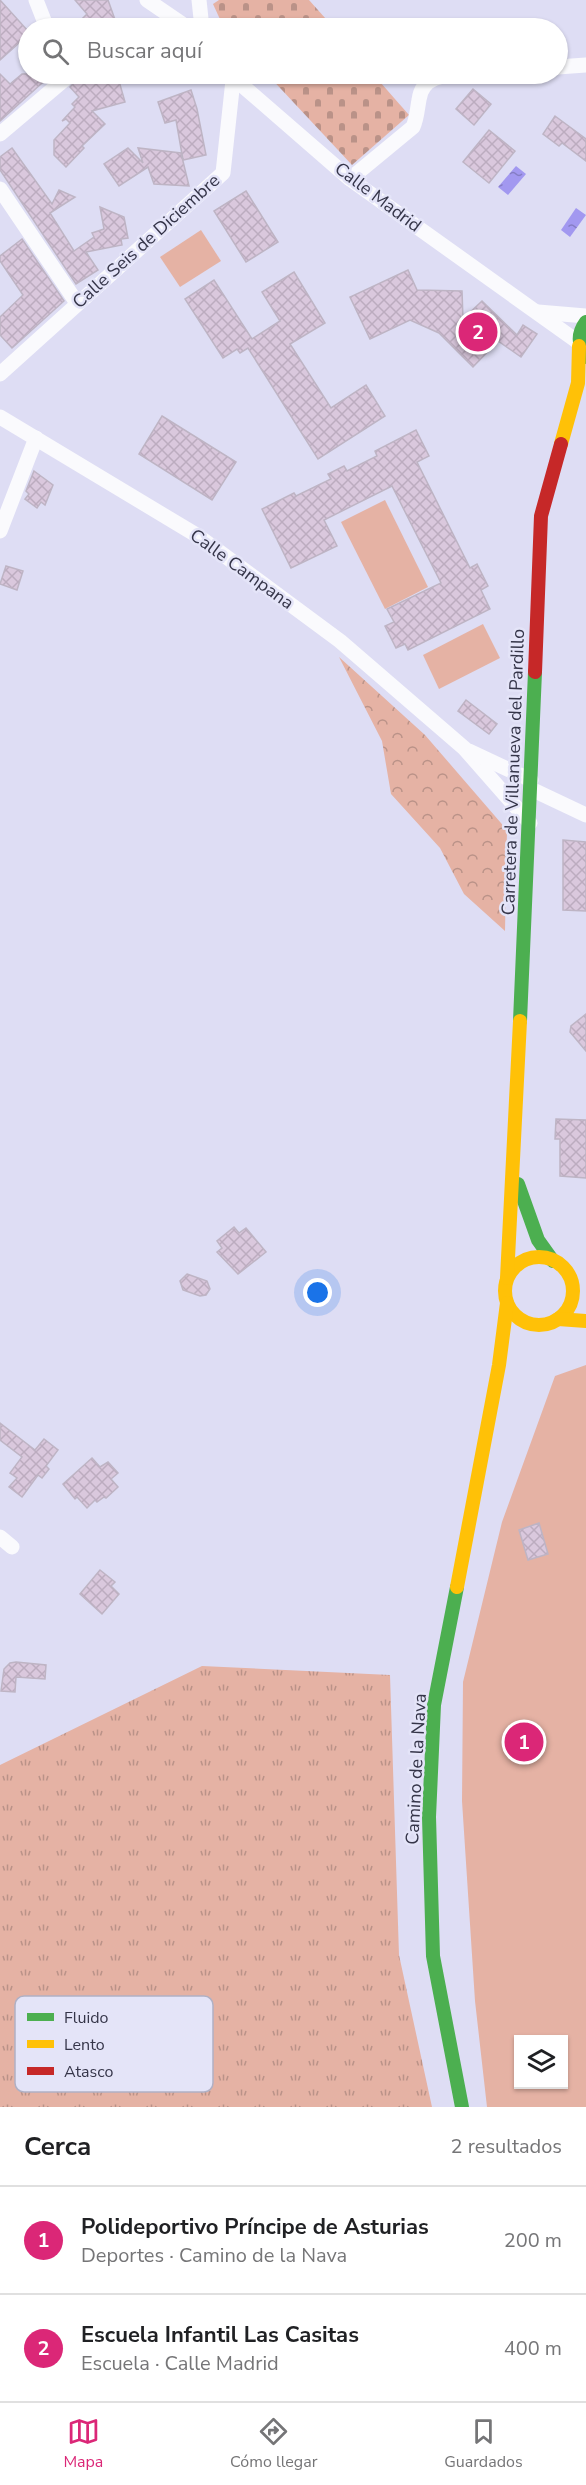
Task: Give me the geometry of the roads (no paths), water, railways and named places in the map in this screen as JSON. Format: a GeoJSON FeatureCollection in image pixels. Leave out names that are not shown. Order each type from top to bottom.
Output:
{"type":"FeatureCollection","features":[{"type":"Feature","properties":{"kind":"street"},"geometry":{"type":"LineString","coordinates":[[36,0],[43,18]]}},
{"type":"Feature","properties":{"kind":"street"},"geometry":{"type":"LineString","coordinates":[[147,0],[173,18]]}},
{"type":"Feature","properties":{"kind":"street"},"geometry":{"type":"LineString","coordinates":[[199,0],[201,18]]}},
{"type":"Feature","properties":{"kind":"street"},"geometry":{"type":"LineString","coordinates":[[568,66],[586,65]]}},
{"type":"Feature","properties":{"kind":"street"},"geometry":{"type":"LineString","coordinates":[[0,134],[60,84]]}},
{"type":"Feature","properties":{"kind":"street","name":"Calle Seis de Diciembre"},"geometry":{"type":"LineString","coordinates":[[0,374],[223,173],[230,84]]}},
{"type":"Feature","properties":{"kind":"street","name":"Calle Madrid"},"geometry":{"type":"LineString","coordinates":[[240,84],[350,179],[535,311],[581,348]]}},
{"type":"Feature","properties":{"kind":"street"},"geometry":{"type":"LineString","coordinates":[[350,179],[413,127],[418,116],[419,96],[425,84]]}},
{"type":"Feature","properties":{"kind":"street"},"geometry":{"type":"LineString","coordinates":[[0,189],[77,303]]}},
{"type":"Feature","properties":{"kind":"street","name":"Calle Madrid"},"geometry":{"type":"LineString","coordinates":[[535,311],[586,316]]}},
{"type":"Feature","properties":{"kind":"street"},"geometry":{"type":"LineString","coordinates":[[581,348],[580,331],[586,322]]}},
{"type":"Feature","properties":{"kind":"street","name":"Carretera de Villanueva del Pardillo"},"geometry":{"type":"LineString","coordinates":[[507,1278],[530,823],[541,516],[582,378],[581,348]]}},
{"type":"Feature","properties":{"kind":"street","name":"Calle Campana"},"geometry":{"type":"LineString","coordinates":[[0,417],[198,536],[249,572],[340,641],[464,748]]}},
{"type":"Feature","properties":{"kind":"street"},"geometry":{"type":"LineString","coordinates":[[0,531],[36,438]]}},
{"type":"Feature","properties":{"kind":"street"},"geometry":{"type":"LineString","coordinates":[[464,748],[586,815]]}},
{"type":"Feature","properties":{"kind":"street"},"geometry":{"type":"LineString","coordinates":[[464,748],[530,823]]}},
{"type":"Feature","properties":{"kind":"street","name":"Carretera de Villanueva del Pardillo"},"geometry":{"type":"LineString","coordinates":[[513,1168],[538,1240],[553,1261]]}},
{"type":"Feature","properties":{"kind":"street"},"geometry":{"type":"LineString","coordinates":[[586,1297],[563,1267],[553,1261],[532,1258],[522,1262],[507,1278],[505,1295],[507,1303],[523,1331],[558,1319],[586,1322]]}},
{"type":"Feature","properties":{"kind":"street"},"geometry":{"type":"LineString","coordinates":[[558,1319],[570,1305],[572,1286],[569,1277]]}},
{"type":"Feature","properties":{"kind":"street","name":"Camino de la Nava"},"geometry":{"type":"LineString","coordinates":[[462,2107],[433,1956],[431,1929],[429,1817],[434,1705],[499,1365],[507,1303]]}},
{"type":"Feature","properties":{"kind":"street","name":"Camino de la Nava"},"geometry":{"type":"LineString","coordinates":[[499,1365],[523,1331]]}},
{"type":"Feature","properties":{"kind":"water"},"geometry":{"type":"Polygon","coordinates":[[[516,166],[526,174],[508,195],[498,187],[516,166]]]}},
{"type":"Feature","properties":{"kind":"water"},"geometry":{"type":"Polygon","coordinates":[[[576,208],[586,215],[570,237],[561,230],[576,208]]]}},
{"type":"Feature","properties":{"kind":"place","name":"Escuela Infantil Las Casitas"},"geometry":{"type":"Point","coordinates":[478,332]}},
{"type":"Feature","properties":{"kind":"place","name":"Polideportivo Príncipe de Asturias"},"geometry":{"type":"Point","coordinates":[524,1742]}}]}
